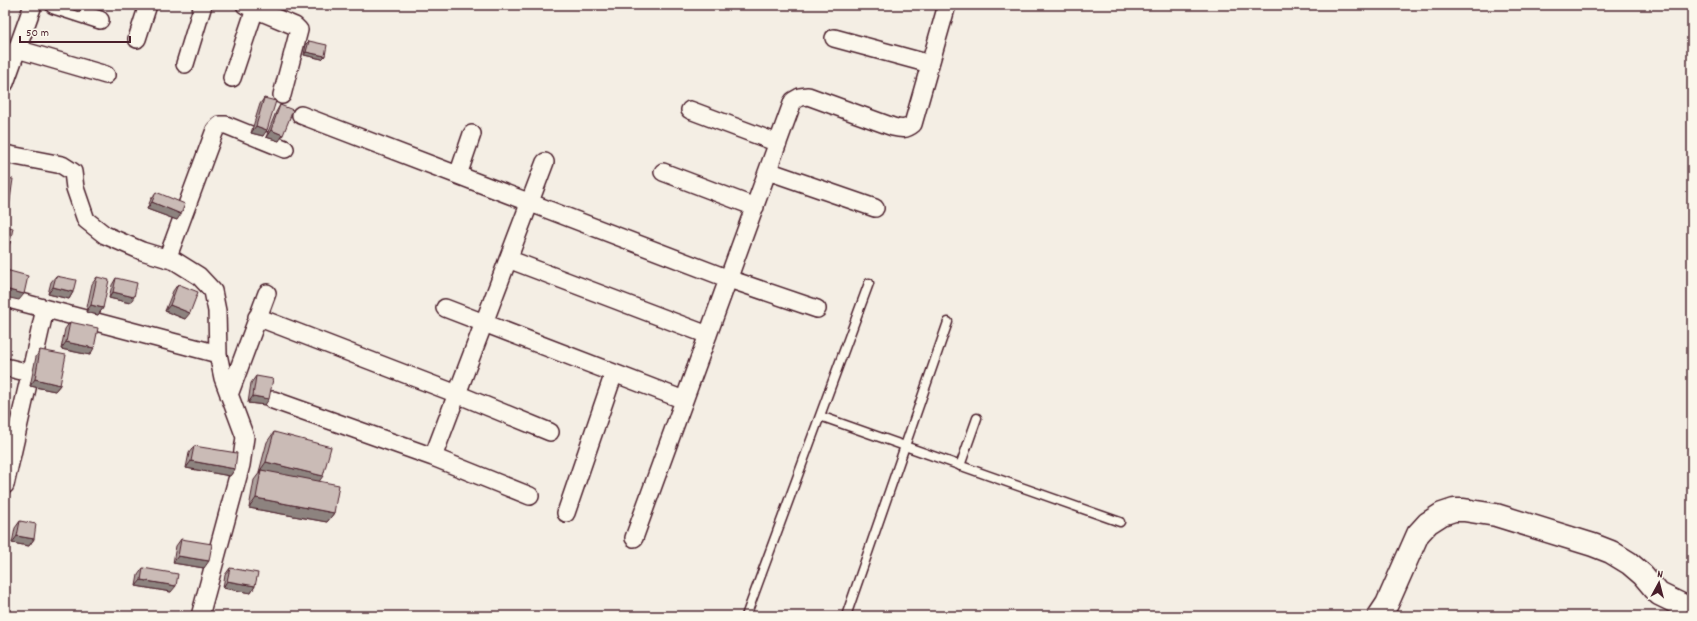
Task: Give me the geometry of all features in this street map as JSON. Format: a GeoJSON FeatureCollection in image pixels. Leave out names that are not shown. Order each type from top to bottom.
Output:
{"type":"FeatureCollection","features":[{"type":"Feature","properties":{"kind":"street"},"geometry":{"type":"LineString","coordinates":[[5,83],[33,5]]}},
{"type":"Feature","properties":{"kind":"street"},"geometry":{"type":"LineString","coordinates":[[54,5],[100,20]]}},
{"type":"Feature","properties":{"kind":"street"},"geometry":{"type":"LineString","coordinates":[[137,39],[148,5]]}},
{"type":"Feature","properties":{"kind":"street"},"geometry":{"type":"LineString","coordinates":[[185,64],[203,5]]}},
{"type":"Feature","properties":{"kind":"street"},"geometry":{"type":"LineString","coordinates":[[634,538],[793,101],[800,97],[808,96],[893,127],[901,129],[908,128],[913,124],[947,5]]}},
{"type":"Feature","properties":{"kind":"street"},"geometry":{"type":"LineString","coordinates":[[232,78],[250,7],[296,26],[299,30],[282,95]]}},
{"type":"Feature","properties":{"kind":"street"},"geometry":{"type":"LineString","coordinates":[[834,38],[930,64]]}},
{"type":"Feature","properties":{"kind":"street"},"geometry":{"type":"LineString","coordinates":[[17,49],[106,75]]}},
{"type":"Feature","properties":{"kind":"street"},"geometry":{"type":"LineString","coordinates":[[690,110],[778,143]]}},
{"type":"Feature","properties":{"kind":"street"},"geometry":{"type":"LineString","coordinates":[[301,115],[728,279],[816,309]]}},
{"type":"Feature","properties":{"kind":"street"},"geometry":{"type":"LineString","coordinates":[[167,259],[215,130],[220,125],[226,125],[285,149]]}},
{"type":"Feature","properties":{"kind":"street"},"geometry":{"type":"LineString","coordinates":[[458,175],[472,134]]}},
{"type":"Feature","properties":{"kind":"street"},"geometry":{"type":"LineString","coordinates":[[5,154],[62,165],[73,172],[75,188],[86,220],[105,235],[142,251],[175,261],[199,276],[213,291],[217,311],[218,354],[223,378],[245,437],[240,465],[200,616]]}},
{"type":"Feature","properties":{"kind":"street"},"geometry":{"type":"LineString","coordinates":[[433,457],[545,162]]}},
{"type":"Feature","properties":{"kind":"street"},"geometry":{"type":"LineString","coordinates":[[768,171],[875,208]]}},
{"type":"Feature","properties":{"kind":"street"},"geometry":{"type":"LineString","coordinates":[[664,172],[754,207]]}},
{"type":"Feature","properties":{"kind":"street"},"geometry":{"type":"LineString","coordinates":[[508,259],[708,335]]}},
{"type":"Feature","properties":{"kind":"street"},"geometry":{"type":"LineString","coordinates":[[229,395],[267,293]]}},
{"type":"Feature","properties":{"kind":"street"},"geometry":{"type":"LineString","coordinates":[[5,298],[218,354]]}},
{"type":"Feature","properties":{"kind":"street"},"geometry":{"type":"LineString","coordinates":[[445,308],[684,400]]}},
{"type":"Feature","properties":{"kind":"street"},"geometry":{"type":"LineString","coordinates":[[5,485],[10,436],[30,373],[45,309]]}},
{"type":"Feature","properties":{"kind":"street"},"geometry":{"type":"LineString","coordinates":[[257,317],[457,394],[550,432]]}},
{"type":"Feature","properties":{"kind":"street"},"geometry":{"type":"LineString","coordinates":[[5,367],[30,373]]}},
{"type":"Feature","properties":{"kind":"street"},"geometry":{"type":"LineString","coordinates":[[566,513],[614,373]]}},
{"type":"Feature","properties":{"kind":"street"},"geometry":{"type":"LineString","coordinates":[[273,400],[433,457],[530,496]]}},
{"type":"Feature","properties":{"kind":"street"},"geometry":{"type":"LineString","coordinates":[[1379,616],[1387,604],[1418,534],[1428,523],[1442,514],[1454,510],[1496,515],[1611,552],[1634,567],[1660,594],[1692,610]]}},
{"type":"Feature","properties":{"kind":"lane"},"geometry":{"type":"LineString","coordinates":[[746,616],[869,283]]}},
{"type":"Feature","properties":{"kind":"lane"},"geometry":{"type":"LineString","coordinates":[[846,616],[948,322]]}},
{"type":"Feature","properties":{"kind":"lane"},"geometry":{"type":"LineString","coordinates":[[820,416],[904,447],[1120,522]]}},
{"type":"Feature","properties":{"kind":"lane"},"geometry":{"type":"LineString","coordinates":[[960,466],[977,418]]}},
{"type":"Feature","properties":{"kind":"building"},"geometry":{"type":"Polygon","coordinates":[[[309,41],[327,45],[325,56],[306,52],[309,41]]]}},
{"type":"Feature","properties":{"kind":"building"},"geometry":{"type":"Polygon","coordinates":[[[264,98],[276,101],[267,130],[256,126],[264,98]]]}},
{"type":"Feature","properties":{"kind":"building"},"geometry":{"type":"Polygon","coordinates":[[[280,105],[293,110],[283,135],[271,130],[280,105]]]}},
{"type":"Feature","properties":{"kind":"building"},"geometry":{"type":"Polygon","coordinates":[[[5,178],[13,179],[9,207],[5,207],[5,178]]]}},
{"type":"Feature","properties":{"kind":"building"},"geometry":{"type":"Polygon","coordinates":[[[156,192],[185,204],[181,214],[152,202],[156,192]]]}},
{"type":"Feature","properties":{"kind":"building"},"geometry":{"type":"Polygon","coordinates":[[[5,226],[13,228],[10,243],[5,242],[5,226]]]}},
{"type":"Feature","properties":{"kind":"building"},"geometry":{"type":"Polygon","coordinates":[[[6,270],[28,276],[24,294],[5,289],[6,270]]]}},
{"type":"Feature","properties":{"kind":"building"},"geometry":{"type":"Polygon","coordinates":[[[56,276],[76,280],[73,292],[53,287],[56,276]]]}},
{"type":"Feature","properties":{"kind":"building"},"geometry":{"type":"Polygon","coordinates":[[[97,277],[109,280],[103,308],[91,305],[97,277]]]}},
{"type":"Feature","properties":{"kind":"building"},"geometry":{"type":"Polygon","coordinates":[[[116,278],[137,283],[134,297],[113,292],[116,278]]]}},
{"type":"Feature","properties":{"kind":"building"},"geometry":{"type":"Polygon","coordinates":[[[178,284],[198,292],[190,313],[170,305],[178,284]]]}},
{"type":"Feature","properties":{"kind":"building"},"geometry":{"type":"Polygon","coordinates":[[[70,322],[98,328],[94,348],[66,342],[70,322]]]}},
{"type":"Feature","properties":{"kind":"building"},"geometry":{"type":"Polygon","coordinates":[[[40,350],[66,355],[60,385],[35,379],[40,350]]]}},
{"type":"Feature","properties":{"kind":"building"},"geometry":{"type":"Polygon","coordinates":[[[256,376],[273,379],[269,399],[253,396],[256,376]]]}},
{"type":"Feature","properties":{"kind":"building"},"geometry":{"type":"Polygon","coordinates":[[[274,432],[331,447],[323,476],[266,462],[274,432]]]}},
{"type":"Feature","properties":{"kind":"building"},"geometry":{"type":"Polygon","coordinates":[[[194,446],[237,453],[235,469],[191,461],[194,446]]]}},
{"type":"Feature","properties":{"kind":"building"},"geometry":{"type":"Polygon","coordinates":[[[261,470],[339,485],[334,513],[256,498],[261,470]]]}},
{"type":"Feature","properties":{"kind":"building"},"geometry":{"type":"Polygon","coordinates":[[[20,521],[36,524],[34,539],[17,536],[20,521]]]}},
{"type":"Feature","properties":{"kind":"building"},"geometry":{"type":"Polygon","coordinates":[[[181,539],[212,544],[209,561],[178,556],[181,539]]]}},
{"type":"Feature","properties":{"kind":"building"},"geometry":{"type":"Polygon","coordinates":[[[143,568],[178,574],[176,586],[141,580],[143,568]]]}},
{"type":"Feature","properties":{"kind":"building"},"geometry":{"type":"Polygon","coordinates":[[[230,568],[258,573],[255,586],[227,581],[230,568]]]}}]}
